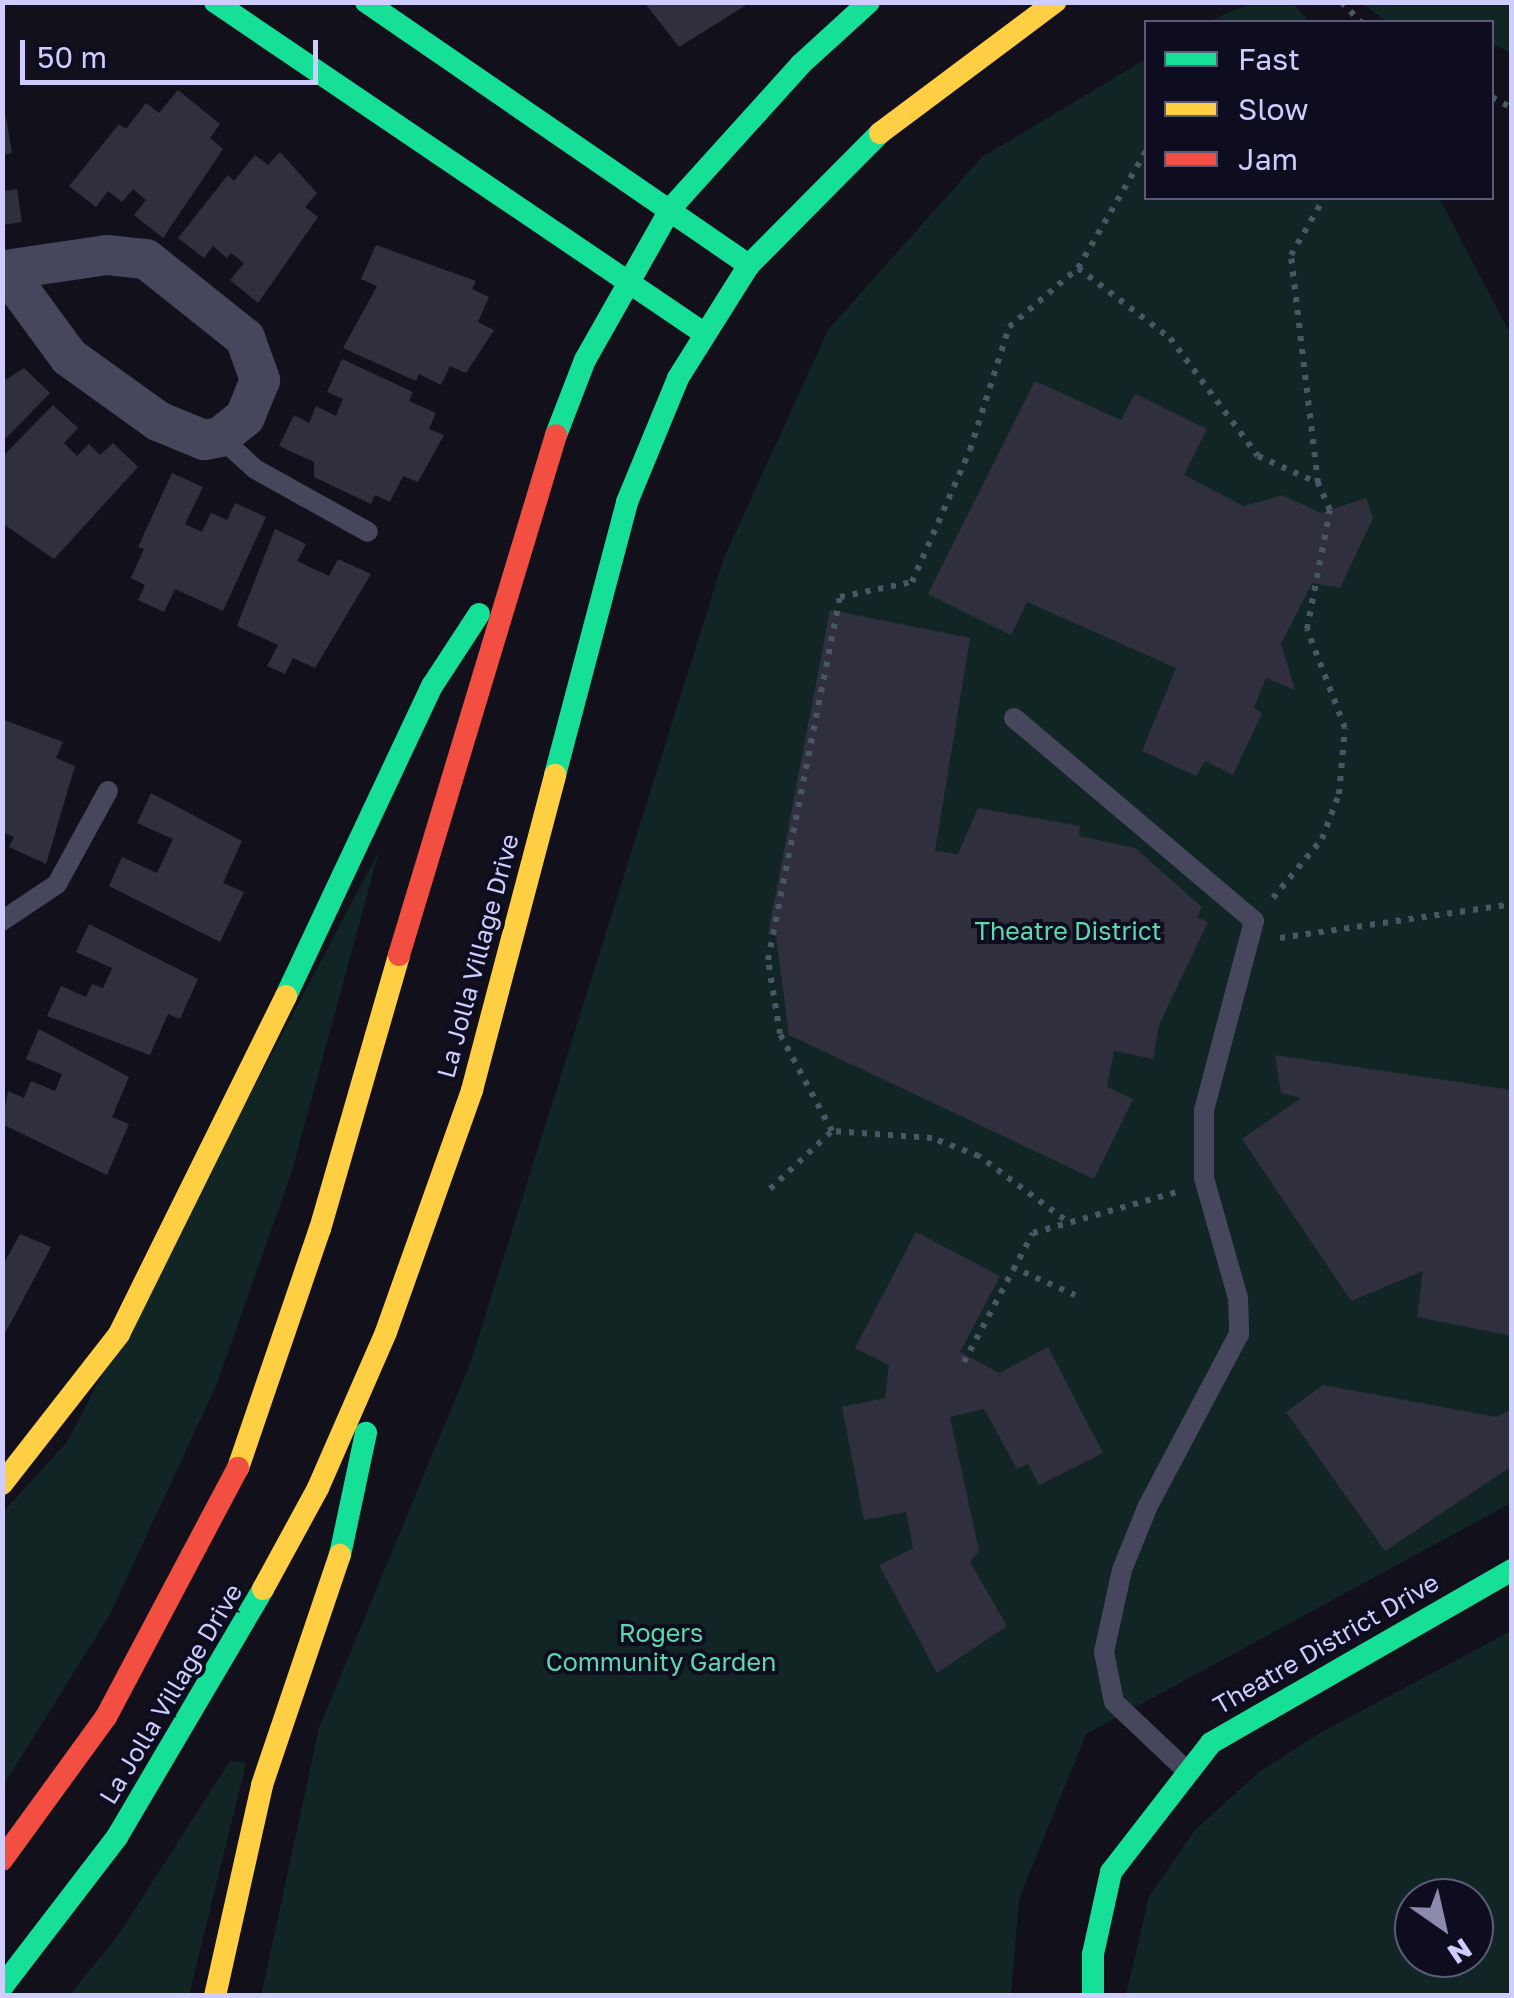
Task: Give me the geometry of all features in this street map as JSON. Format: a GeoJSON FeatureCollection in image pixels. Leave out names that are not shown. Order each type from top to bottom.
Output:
{"type":"FeatureCollection","features":[{"type":"Feature","properties":{"kind":"main road","name":"La Jolla Village Drive"},"geometry":{"type":"LineString","coordinates":[[2,1860],[106,1717],[232,1486],[320,1230],[511,566],[585,360],[627,276],[670,208],[800,64],[868,2]]}},
{"type":"Feature","properties":{"kind":"main road","name":"La Jolla Village Drive"},"geometry":{"type":"LineString","coordinates":[[2,1987],[28,1958],[192,1719],[318,1488],[386,1332],[472,1090],[627,502],[678,378],[749,265],[863,144],[1055,2]]}},
{"type":"Feature","properties":{"kind":"main road"},"geometry":{"type":"LineString","coordinates":[[222,4],[627,276],[705,334]]}},
{"type":"Feature","properties":{"kind":"main road"},"geometry":{"type":"LineString","coordinates":[[376,5],[749,265]]}},
{"type":"Feature","properties":{"kind":"main road"},"geometry":{"type":"LineString","coordinates":[[2,1484],[118,1334],[200,1181],[432,686],[511,566]]}},
{"type":"Feature","properties":{"kind":"main road"},"geometry":{"type":"LineString","coordinates":[[215,1996],[262,1785],[346,1538],[386,1332]]}},
{"type":"Feature","properties":{"kind":"main road","name":"Theatre District Drive"},"geometry":{"type":"LineString","coordinates":[[1093,1996],[1093,1954],[1112,1872],[1186,1770],[1239,1723],[1512,1570]]}},
{"type":"Feature","properties":{"kind":"street"},"geometry":{"type":"LineString","coordinates":[[107,255],[146,259],[245,338],[255,359],[254,403],[220,437],[204,440],[158,422],[69,358],[4,270],[107,255]]}},
{"type":"Feature","properties":{"kind":"lane"},"geometry":{"type":"LineString","coordinates":[[220,437],[255,469],[368,532]]}},
{"type":"Feature","properties":{"kind":"lane"},"geometry":{"type":"LineString","coordinates":[[1014,718],[1254,921],[1204,1110],[1204,1178],[1238,1298],[1240,1334],[1148,1508],[1122,1570],[1104,1652],[1114,1702],[1186,1770]]}},
{"type":"Feature","properties":{"kind":"lane"},"geometry":{"type":"LineString","coordinates":[[2,921],[57,884],[108,791]]}},
{"type":"Feature","properties":{"kind":"path"},"geometry":{"type":"LineString","coordinates":[[1341,2],[1359,20]]}},
{"type":"Feature","properties":{"kind":"path"},"geometry":{"type":"LineString","coordinates":[[832,1132],[780,1034],[768,960],[840,597],[912,582],[970,450],[1008,327],[1078,268],[1144,154]]}},
{"type":"Feature","properties":{"kind":"path"},"geometry":{"type":"LineString","coordinates":[[1323,200],[1291,255],[1318,483],[1330,510],[1306,629],[1345,728],[1339,794],[1322,839],[1254,921],[1275,938],[1512,904]]}},
{"type":"Feature","properties":{"kind":"path"},"geometry":{"type":"LineString","coordinates":[[1078,268],[1170,338],[1258,456],[1318,483]]}},
{"type":"Feature","properties":{"kind":"path"},"geometry":{"type":"LineString","coordinates":[[770,1189],[832,1132],[932,1138],[979,1156],[1064,1220]]}},
{"type":"Feature","properties":{"kind":"path"},"geometry":{"type":"LineString","coordinates":[[964,1362],[1012,1267],[1034,1233],[1064,1220],[1161,1202],[1204,1178]]}},
{"type":"Feature","properties":{"kind":"path"},"geometry":{"type":"LineString","coordinates":[[1012,1267],[1075,1295]]}},
{"type":"Feature","properties":{"kind":"green space"},"geometry":{"type":"Polygon","coordinates":[[[1254,2],[1293,3],[1307,20],[1212,20],[1254,2]]]}},
{"type":"Feature","properties":{"kind":"green space"},"geometry":{"type":"Polygon","coordinates":[[[1362,3],[1511,3],[1511,53],[1494,45],[1494,20],[1384,20],[1362,3]]]}},
{"type":"Feature","properties":{"kind":"green space","name":"Theatre District"},"geometry":{"type":"Polygon","coordinates":[[[1144,60],[1144,200],[1440,200],[1511,335],[1511,1503],[1086,1734],[1019,1899],[1011,1995],[261,1996],[319,1728],[471,1361],[724,558],[828,330],[982,157],[1144,60]]]}},
{"type":"Feature","properties":{"kind":"green space"},"geometry":{"type":"Polygon","coordinates":[[[379,851],[291,1174],[216,1386],[109,1616],[3,1786],[3,1512],[67,1442],[379,851]]]}},
{"type":"Feature","properties":{"kind":"green space"},"geometry":{"type":"Polygon","coordinates":[[[1511,1631],[1511,1995],[1126,1995],[1149,1897],[1194,1831],[1259,1772],[1320,1733],[1511,1631]]]}},
{"type":"Feature","properties":{"kind":"green space"},"geometry":{"type":"Polygon","coordinates":[[[230,1761],[246,1763],[189,1995],[69,1996],[119,1934],[230,1761]]]}},
{"type":"Feature","properties":{"kind":"building"},"geometry":{"type":"Polygon","coordinates":[[[644,2],[751,2],[679,47],[644,2]]]}},
{"type":"Feature","properties":{"kind":"building"},"geometry":{"type":"Polygon","coordinates":[[[178,90],[220,124],[210,138],[223,149],[163,238],[134,215],[146,200],[133,189],[122,202],[108,191],[96,207],[69,186],[119,124],[126,129],[146,103],[159,113],[178,90]]]}},
{"type":"Feature","properties":{"kind":"building"},"geometry":{"type":"Polygon","coordinates":[[[6,117],[12,153],[2,155],[2,118],[6,117]]]}},
{"type":"Feature","properties":{"kind":"building"},"geometry":{"type":"Polygon","coordinates":[[[280,152],[317,193],[305,207],[318,217],[258,303],[230,280],[244,263],[231,253],[227,258],[213,246],[204,258],[178,238],[228,175],[234,181],[255,155],[268,165],[280,152]]]}},
{"type":"Feature","properties":{"kind":"building"},"geometry":{"type":"Polygon","coordinates":[[[17,189],[22,222],[3,225],[3,191],[17,189]]]}},
{"type":"Feature","properties":{"kind":"building"},"geometry":{"type":"Polygon","coordinates":[[[376,245],[476,281],[472,289],[489,297],[478,322],[494,330],[466,373],[450,366],[441,385],[419,374],[416,381],[343,348],[377,286],[361,279],[376,245]]]}},
{"type":"Feature","properties":{"kind":"building"},"geometry":{"type":"Polygon","coordinates":[[[342,359],[413,392],[409,401],[436,413],[429,429],[444,435],[418,482],[403,476],[390,502],[375,495],[371,504],[314,477],[314,462],[279,446],[294,415],[309,423],[316,406],[336,416],[343,399],[327,392],[342,359]]]}},
{"type":"Feature","properties":{"kind":"building"},"geometry":{"type":"Polygon","coordinates":[[[24,368],[50,393],[2,442],[2,382],[24,368]]]}},
{"type":"Feature","properties":{"kind":"building"},"geometry":{"type":"Polygon","coordinates":[[[1035,381],[1121,420],[1135,394],[1207,429],[1184,475],[1244,506],[1282,495],[1321,513],[1366,498],[1373,518],[1340,588],[1312,583],[1281,644],[1295,690],[1266,678],[1254,708],[1262,713],[1233,775],[1205,761],[1196,776],[1142,751],[1176,668],[1027,602],[1011,635],[928,594],[1035,381]]]}},
{"type":"Feature","properties":{"kind":"building"},"geometry":{"type":"Polygon","coordinates":[[[53,405],[78,428],[64,443],[77,456],[89,444],[100,455],[113,443],[138,467],[54,559],[2,523],[2,457],[53,405]]]}},
{"type":"Feature","properties":{"kind":"building"},"geometry":{"type":"Polygon","coordinates":[[[172,473],[203,487],[185,524],[202,532],[211,513],[227,520],[235,503],[266,517],[223,611],[175,589],[164,612],[138,600],[145,585],[131,578],[144,549],[138,547],[172,473]]]}},
{"type":"Feature","properties":{"kind":"building"},"geometry":{"type":"Polygon","coordinates":[[[275,529],[306,544],[297,561],[329,576],[338,559],[371,574],[315,668],[293,658],[285,674],[267,666],[278,645],[237,626],[275,529]]]}},
{"type":"Feature","properties":{"kind":"building"},"geometry":{"type":"Polygon","coordinates":[[[830,610],[970,638],[935,851],[958,854],[978,808],[1080,826],[1079,836],[1135,848],[1202,907],[1197,917],[1208,922],[1159,1025],[1153,1059],[1114,1051],[1107,1087],[1133,1099],[1094,1179],[789,1035],[776,936],[768,934],[830,610]]]}},
{"type":"Feature","properties":{"kind":"building"},"geometry":{"type":"Polygon","coordinates":[[[2,719],[63,742],[56,758],[75,766],[46,864],[9,847],[14,837],[2,832],[2,719]]]}},
{"type":"Feature","properties":{"kind":"building"},"geometry":{"type":"Polygon","coordinates":[[[151,793],[242,841],[223,883],[244,892],[220,942],[109,886],[122,857],[157,873],[173,839],[137,823],[151,793]]]}},
{"type":"Feature","properties":{"kind":"building"},"geometry":{"type":"Polygon","coordinates":[[[89,924],[198,979],[180,1019],[168,1014],[150,1055],[47,1016],[61,986],[86,997],[92,984],[103,988],[112,968],[76,952],[89,924]]]}},
{"type":"Feature","properties":{"kind":"building"},"geometry":{"type":"Polygon","coordinates":[[[39,1029],[129,1077],[112,1117],[129,1124],[107,1175],[2,1124],[8,1091],[24,1098],[31,1081],[55,1091],[62,1074],[26,1059],[39,1029]]]}},
{"type":"Feature","properties":{"kind":"building"},"geometry":{"type":"Polygon","coordinates":[[[1275,1055],[1512,1090],[1512,1336],[1417,1317],[1423,1271],[1351,1301],[1242,1139],[1301,1098],[1281,1093],[1275,1055]]]}},
{"type":"Feature","properties":{"kind":"building"},"geometry":{"type":"Polygon","coordinates":[[[916,1232],[1000,1276],[960,1352],[999,1373],[1048,1347],[1103,1453],[1039,1485],[1028,1464],[1017,1469],[984,1409],[950,1417],[979,1551],[970,1562],[1007,1626],[937,1673],[879,1565],[913,1548],[906,1512],[864,1520],[842,1407],[885,1398],[889,1365],[855,1348],[916,1232]]]}},
{"type":"Feature","properties":{"kind":"building"},"geometry":{"type":"Polygon","coordinates":[[[20,1234],[51,1247],[2,1339],[2,1267],[20,1234]]]}},
{"type":"Feature","properties":{"kind":"building"},"geometry":{"type":"Polygon","coordinates":[[[1323,1385],[1497,1417],[1512,1409],[1512,1466],[1385,1551],[1286,1412],[1323,1385]]]}},
{"type":"Feature","properties":{"kind":"traffic: fast"},"geometry":{"type":"LineString","coordinates":[[215,2],[705,334]]}},
{"type":"Feature","properties":{"kind":"traffic: fast"},"geometry":{"type":"LineString","coordinates":[[366,2],[749,265]]}},
{"type":"Feature","properties":{"kind":"traffic: fast"},"geometry":{"type":"LineString","coordinates":[[556,435],[585,360],[671,208],[800,65],[869,2]]}},
{"type":"Feature","properties":{"kind":"traffic: fast"},"geometry":{"type":"LineString","coordinates":[[555,775],[627,502],[678,378],[749,265],[880,133]]}},
{"type":"Feature","properties":{"kind":"traffic: fast"},"geometry":{"type":"LineString","coordinates":[[286,996],[432,686],[479,614]]}},
{"type":"Feature","properties":{"kind":"traffic: fast"},"geometry":{"type":"LineString","coordinates":[[340,1555],[366,1433]]}},
{"type":"Feature","properties":{"kind":"traffic: fast"},"geometry":{"type":"LineString","coordinates":[[1093,1996],[1093,1954],[1111,1872],[1211,1743],[1512,1570]]}},
{"type":"Feature","properties":{"kind":"traffic: fast"},"geometry":{"type":"LineString","coordinates":[[2,1987],[117,1837],[263,1589]]}},
{"type":"Feature","properties":{"kind":"traffic: slow"},"geometry":{"type":"LineString","coordinates":[[880,133],[1055,2]]}},
{"type":"Feature","properties":{"kind":"traffic: slow"},"geometry":{"type":"LineString","coordinates":[[263,1589],[318,1488],[386,1332],[472,1090],[555,775]]}},
{"type":"Feature","properties":{"kind":"traffic: slow"},"geometry":{"type":"LineString","coordinates":[[238,1468],[320,1229],[399,955]]}},
{"type":"Feature","properties":{"kind":"traffic: slow"},"geometry":{"type":"LineString","coordinates":[[2,1484],[119,1334],[286,996]]}},
{"type":"Feature","properties":{"kind":"traffic: slow"},"geometry":{"type":"LineString","coordinates":[[215,1996],[262,1785],[340,1555]]}},
{"type":"Feature","properties":{"kind":"traffic: jam"},"geometry":{"type":"LineString","coordinates":[[399,955],[556,435]]}},
{"type":"Feature","properties":{"kind":"traffic: jam"},"geometry":{"type":"LineString","coordinates":[[2,1860],[106,1717],[238,1468]]}},
{"type":"Feature","properties":{"kind":"park label","name":"Rogers Community Garden"},"geometry":{"type":"Point","coordinates":[661,1648]}}]}
